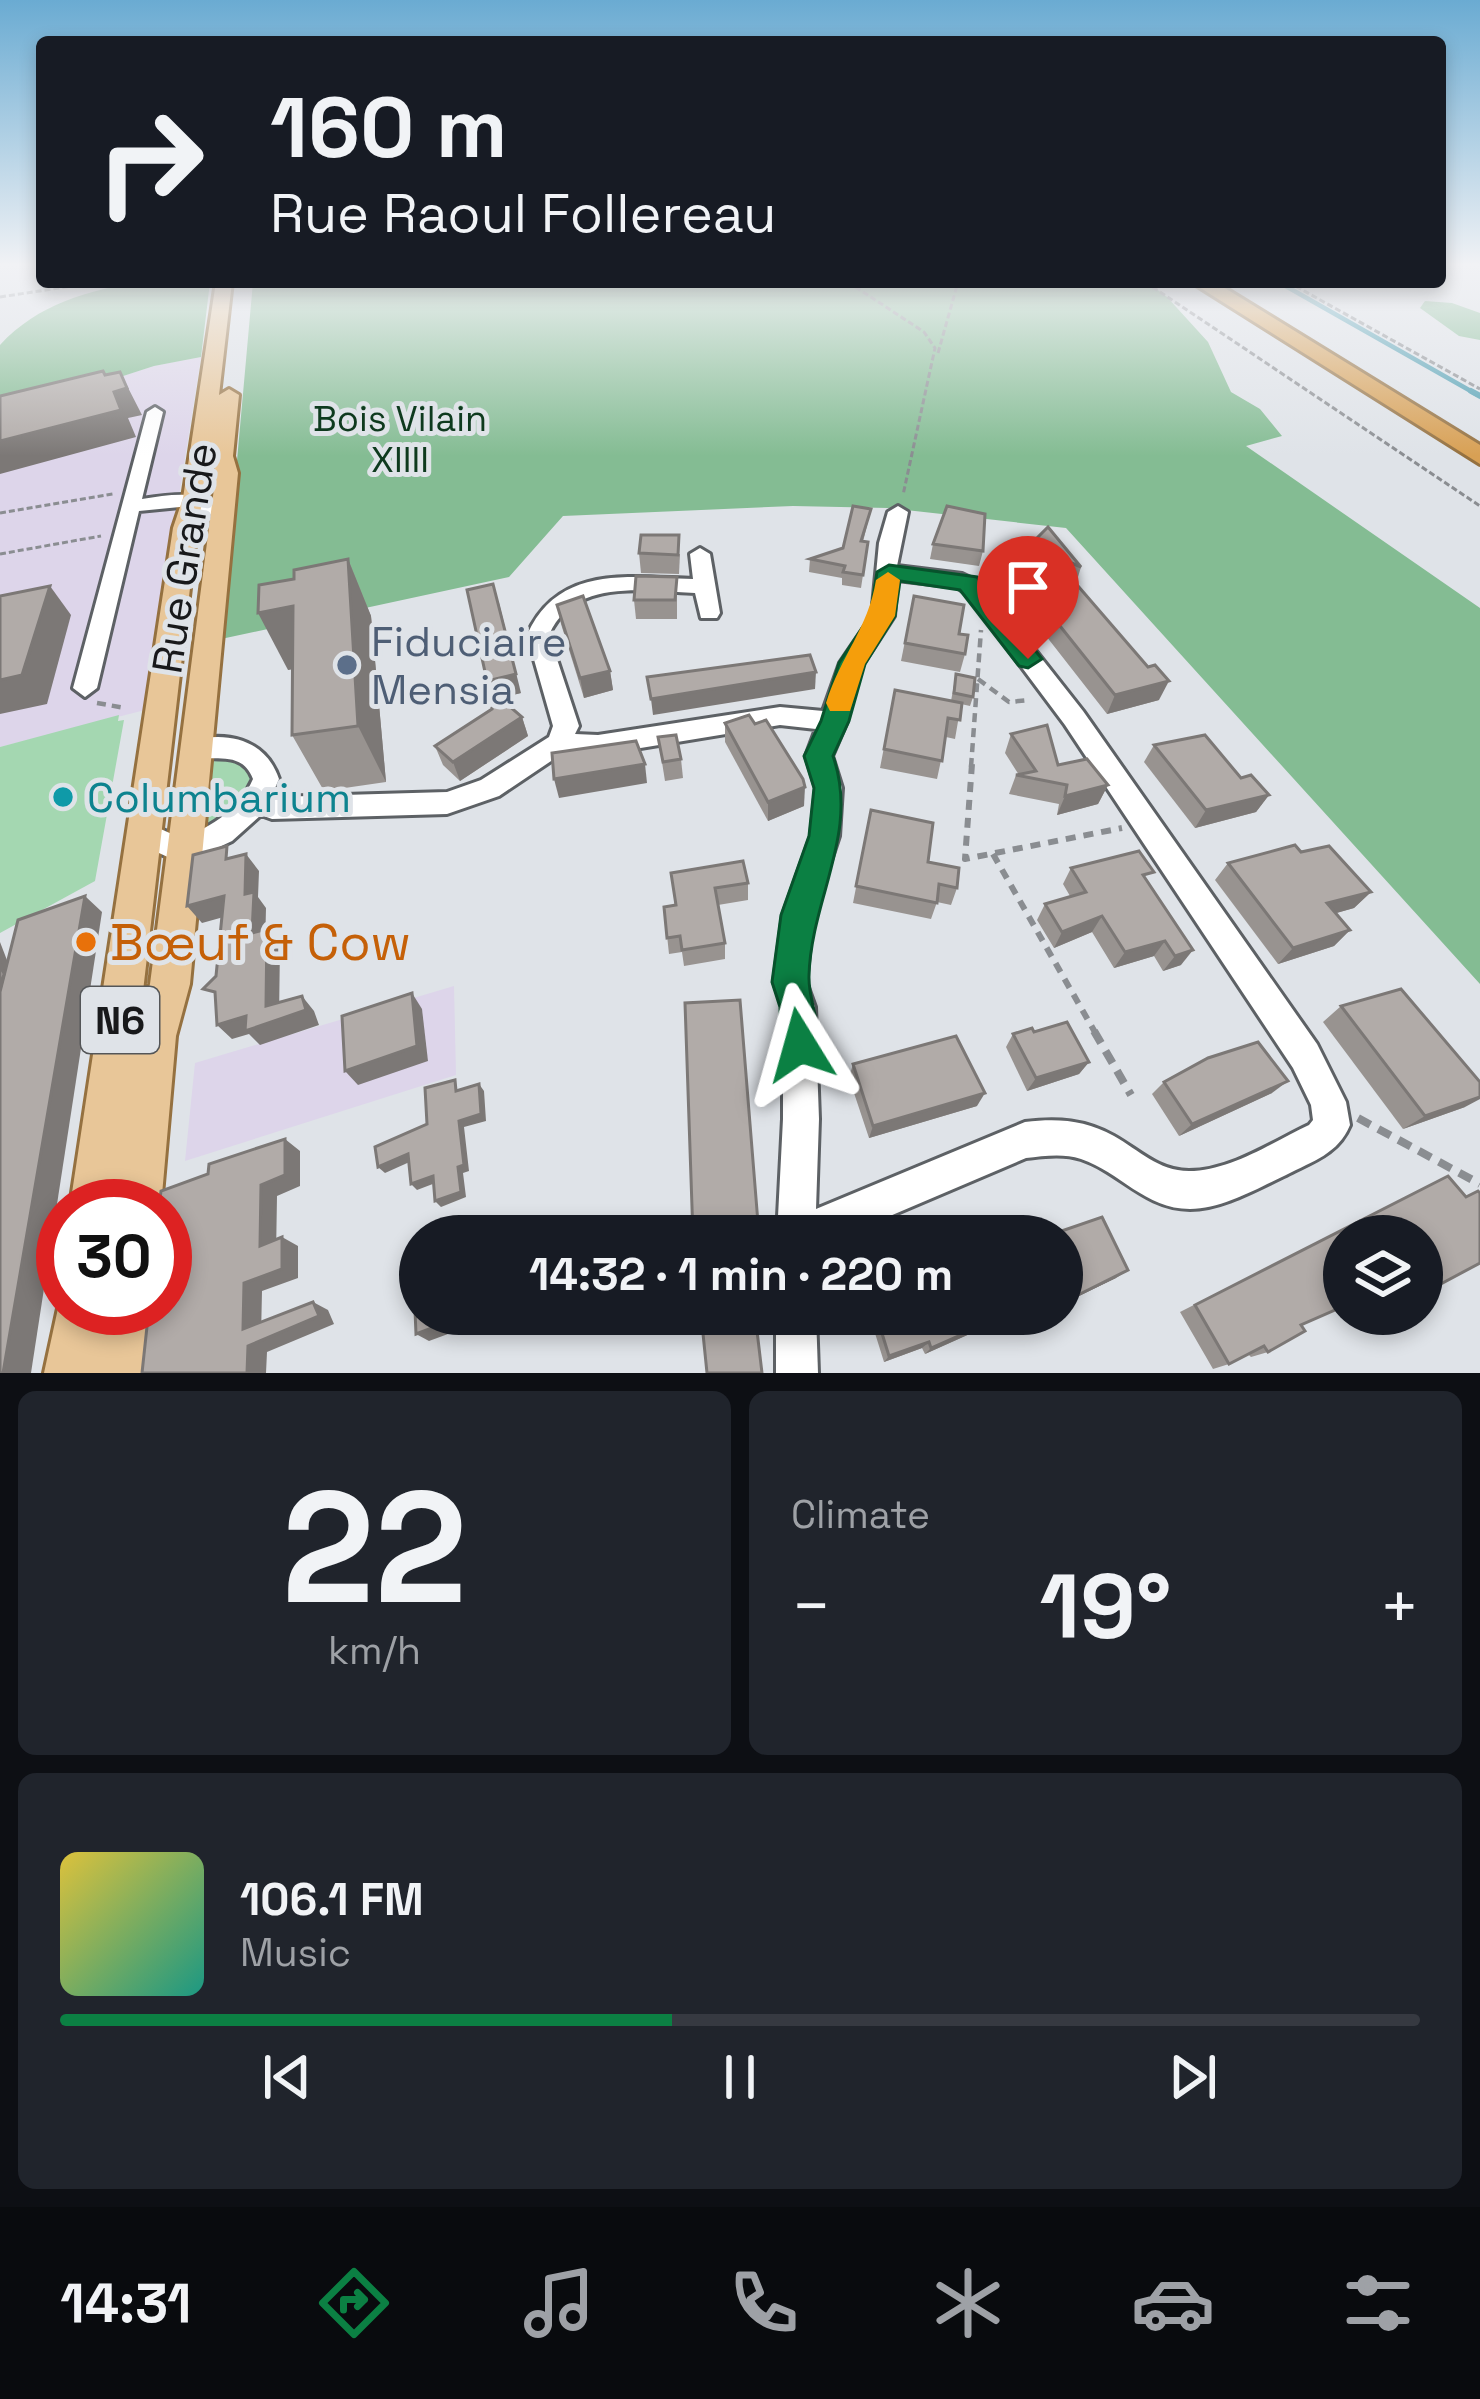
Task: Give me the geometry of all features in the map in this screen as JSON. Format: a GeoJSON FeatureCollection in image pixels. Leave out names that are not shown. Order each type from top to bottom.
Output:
{"type":"FeatureCollection","features":[{"type":"Feature","properties":{"kind":"highway"},"geometry":{"type":"LineString","coordinates":[[1275,328],[1480,456]]}},
{"type":"Feature","properties":{"kind":"highway"},"geometry":{"type":"LineString","coordinates":[[1314,328],[1480,427]]}},
{"type":"Feature","properties":{"kind":"main road","name":"Rue Grande"},"geometry":{"type":"LineString","coordinates":[[99,1179],[164,843],[190,513],[217,328]]}},
{"type":"Feature","properties":{"kind":"main road","name":"Rue Grande"},"geometry":{"type":"LineString","coordinates":[[139,1179],[155,1036],[170,984],[164,843],[195,749],[227,472],[222,456],[236,328]]}},
{"type":"Feature","properties":{"kind":"main road"},"geometry":{"type":"LineString","coordinates":[[71,1373],[76,1335]]}},
{"type":"Feature","properties":{"kind":"main road"},"geometry":{"type":"LineString","coordinates":[[118,1373],[122,1335]]}},
{"type":"Feature","properties":{"kind":"street"},"geometry":{"type":"LineString","coordinates":[[85,688],[155,412]]}},
{"type":"Feature","properties":{"kind":"street"},"geometry":{"type":"LineString","coordinates":[[796,1215],[800,1030],[799,1007],[790,982],[798,915],[825,836],[829,788],[819,756],[852,663],[883,616],[898,512]]}},
{"type":"Feature","properties":{"kind":"street"},"geometry":{"type":"LineString","coordinates":[[129,514],[136,520],[222,513]]}},
{"type":"Feature","properties":{"kind":"street"},"geometry":{"type":"LineString","coordinates":[[700,554],[709,613]]}},
{"type":"Feature","properties":{"kind":"street"},"geometry":{"type":"LineString","coordinates":[[846,1215],[1024,1140],[1049,1134],[1078,1135],[1163,1185],[1190,1190],[1322,1138],[1332,1125],[1328,1102],[1305,1056],[1074,718],[983,600],[962,580],[889,572]]}},
{"type":"Feature","properties":{"kind":"street"},"geometry":{"type":"LineString","coordinates":[[259,801],[272,808],[447,803],[490,788],[559,743],[566,726],[538,635],[550,610],[572,593],[592,587],[703,586]]}},
{"type":"Feature","properties":{"kind":"street"},"geometry":{"type":"LineString","coordinates":[[559,743],[598,746],[780,716],[835,721]]}},
{"type":"Feature","properties":{"kind":"street"},"geometry":{"type":"LineString","coordinates":[[164,843],[231,829],[259,801],[266,779],[256,756],[247,750],[195,749]]}},
{"type":"Feature","properties":{"kind":"street"},"geometry":{"type":"LineString","coordinates":[[796,1335],[797,1373]]}},
{"type":"Feature","properties":{"kind":"path"},"geometry":{"type":"LineString","coordinates":[[916,328],[933,340],[936,358]]}},
{"type":"Feature","properties":{"kind":"path"},"geometry":{"type":"LineString","coordinates":[[898,512],[945,328]]}},
{"type":"Feature","properties":{"kind":"path"},"geometry":{"type":"LineString","coordinates":[[1215,328],[1480,506]]}},
{"type":"Feature","properties":{"kind":"path"},"geometry":{"type":"LineString","coordinates":[[1371,328],[1480,389]]}},
{"type":"Feature","properties":{"kind":"path"},"geometry":{"type":"LineString","coordinates":[[0,513],[129,514]]}},
{"type":"Feature","properties":{"kind":"path"},"geometry":{"type":"LineString","coordinates":[[0,554],[129,514]]}},
{"type":"Feature","properties":{"kind":"path"},"geometry":{"type":"LineString","coordinates":[[983,600],[964,860],[1146,823]]}},
{"type":"Feature","properties":{"kind":"path"},"geometry":{"type":"LineString","coordinates":[[978,679],[1009,702],[1037,700],[1074,718]]}},
{"type":"Feature","properties":{"kind":"path"},"geometry":{"type":"LineString","coordinates":[[993,854],[1131,1095]]}},
{"type":"Feature","properties":{"kind":"path"},"geometry":{"type":"LineString","coordinates":[[1328,1102],[1480,1184]]}},
{"type":"Feature","properties":{"kind":"shaded area"},"geometry":{"type":"Polygon","coordinates":[[[201,357],[145,710],[0,747],[0,416],[154,366],[201,357]]]}},
{"type":"Feature","properties":{"kind":"shaded area"},"geometry":{"type":"Polygon","coordinates":[[[454,986],[456,1075],[185,1161],[195,1063],[454,986]]]}},
{"type":"Feature","properties":{"kind":"green space"},"geometry":{"type":"Polygon","coordinates":[[[204,328],[201,357],[154,366],[0,416],[0,345],[15,331],[204,328]]]}},
{"type":"Feature","properties":{"kind":"green space","name":"Bois Vilain XIIII"},"geometry":{"type":"Polygon","coordinates":[[[249,328],[1195,328],[1208,342],[1231,392],[1260,409],[1282,436],[1246,446],[1480,608],[1480,984],[1066,528],[888,508],[793,506],[563,516],[509,577],[221,639],[249,328]]]}},
{"type":"Feature","properties":{"kind":"green space"},"geometry":{"type":"Polygon","coordinates":[[[1448,328],[1480,328],[1480,340],[1448,328]]]}},
{"type":"Feature","properties":{"kind":"green space"},"geometry":{"type":"Polygon","coordinates":[[[119,715],[118,721],[124,720],[95,881],[0,933],[0,747],[119,715]]]}},
{"type":"Feature","properties":{"kind":"green space"},"geometry":{"type":"Polygon","coordinates":[[[232,760],[253,774],[246,801],[200,835],[204,762],[232,760]]]}},
{"type":"Feature","properties":{"kind":"building"},"geometry":{"type":"Polygon","coordinates":[[[103,371],[105,375],[120,372],[127,388],[114,392],[121,410],[0,441],[0,396],[103,371]]]}},
{"type":"Feature","properties":{"kind":"building"},"geometry":{"type":"Polygon","coordinates":[[[853,506],[871,509],[861,541],[868,542],[863,575],[810,559],[843,548],[853,506]]]}},
{"type":"Feature","properties":{"kind":"building"},"geometry":{"type":"Polygon","coordinates":[[[947,506],[985,514],[983,551],[933,544],[947,506]]]}},
{"type":"Feature","properties":{"kind":"building"},"geometry":{"type":"Polygon","coordinates":[[[1048,527],[1081,567],[1030,545],[1048,527]]]}},
{"type":"Feature","properties":{"kind":"building"},"geometry":{"type":"Polygon","coordinates":[[[641,535],[679,535],[678,555],[639,553],[641,535]]]}},
{"type":"Feature","properties":{"kind":"building"},"geometry":{"type":"Polygon","coordinates":[[[348,559],[358,726],[292,735],[293,606],[258,613],[259,585],[294,579],[294,570],[348,559]]]}},
{"type":"Feature","properties":{"kind":"building"},"geometry":{"type":"Polygon","coordinates":[[[1059,564],[1148,667],[1155,665],[1169,681],[1115,695],[1017,572],[1059,564]]]}},
{"type":"Feature","properties":{"kind":"building"},"geometry":{"type":"Polygon","coordinates":[[[636,576],[677,577],[675,600],[634,600],[636,576]]]}},
{"type":"Feature","properties":{"kind":"building"},"geometry":{"type":"Polygon","coordinates":[[[493,584],[516,674],[487,681],[467,590],[493,584]]]}},
{"type":"Feature","properties":{"kind":"building"},"geometry":{"type":"Polygon","coordinates":[[[50,586],[22,675],[0,680],[0,596],[50,586]]]}},
{"type":"Feature","properties":{"kind":"building"},"geometry":{"type":"Polygon","coordinates":[[[583,596],[610,671],[580,678],[557,605],[583,596]]]}},
{"type":"Feature","properties":{"kind":"building"},"geometry":{"type":"Polygon","coordinates":[[[914,596],[964,605],[959,634],[968,635],[965,654],[905,643],[914,596]]]}},
{"type":"Feature","properties":{"kind":"building"},"geometry":{"type":"Polygon","coordinates":[[[810,655],[816,672],[651,699],[647,677],[810,655]]]}},
{"type":"Feature","properties":{"kind":"building"},"geometry":{"type":"Polygon","coordinates":[[[956,674],[975,678],[973,697],[954,693],[956,674]]]}},
{"type":"Feature","properties":{"kind":"building"},"geometry":{"type":"Polygon","coordinates":[[[488,688],[522,717],[453,762],[435,746],[492,709],[488,688]]]}},
{"type":"Feature","properties":{"kind":"building"},"geometry":{"type":"Polygon","coordinates":[[[895,690],[962,703],[960,720],[948,718],[942,761],[884,749],[895,690]]]}},
{"type":"Feature","properties":{"kind":"building"},"geometry":{"type":"Polygon","coordinates":[[[749,715],[755,724],[766,720],[805,787],[768,802],[725,723],[749,715]]]}},
{"type":"Feature","properties":{"kind":"building"},"geometry":{"type":"Polygon","coordinates":[[[1047,725],[1058,765],[1087,759],[1108,785],[1065,796],[1067,785],[1016,775],[1036,771],[1011,734],[1047,725]]]}},
{"type":"Feature","properties":{"kind":"building"},"geometry":{"type":"Polygon","coordinates":[[[676,735],[681,759],[663,762],[658,737],[676,735]]]}},
{"type":"Feature","properties":{"kind":"building"},"geometry":{"type":"Polygon","coordinates":[[[1205,735],[1241,778],[1251,775],[1269,795],[1206,810],[1154,745],[1205,735]]]}},
{"type":"Feature","properties":{"kind":"building"},"geometry":{"type":"Polygon","coordinates":[[[636,741],[645,764],[554,779],[552,753],[636,741]]]}},
{"type":"Feature","properties":{"kind":"building"},"geometry":{"type":"Polygon","coordinates":[[[871,810],[933,823],[928,862],[959,868],[957,888],[939,884],[937,903],[856,886],[871,810]]]}},
{"type":"Feature","properties":{"kind":"building"},"geometry":{"type":"Polygon","coordinates":[[[1295,845],[1301,852],[1329,846],[1371,892],[1327,903],[1350,930],[1293,948],[1228,863],[1295,845]]]}},
{"type":"Feature","properties":{"kind":"building"},"geometry":{"type":"Polygon","coordinates":[[[227,846],[226,859],[246,854],[245,894],[254,892],[252,933],[267,929],[266,1006],[302,996],[306,1010],[245,1031],[246,1016],[217,1025],[215,992],[203,989],[216,976],[224,896],[187,906],[193,855],[227,846]]]}},
{"type":"Feature","properties":{"kind":"building"},"geometry":{"type":"Polygon","coordinates":[[[1139,851],[1154,872],[1143,875],[1193,950],[1175,956],[1165,941],[1125,952],[1102,916],[1062,932],[1045,904],[1086,892],[1071,868],[1139,851]]]}},
{"type":"Feature","properties":{"kind":"building"},"geometry":{"type":"Polygon","coordinates":[[[743,861],[748,883],[715,888],[725,943],[682,950],[680,936],[667,938],[664,907],[676,905],[671,873],[743,861]]]}},
{"type":"Feature","properties":{"kind":"building"},"geometry":{"type":"Polygon","coordinates":[[[85,896],[0,1373],[0,992],[18,920],[85,896]]]}},
{"type":"Feature","properties":{"kind":"building"},"geometry":{"type":"Polygon","coordinates":[[[1401,989],[1480,1082],[1480,1097],[1425,1116],[1341,1006],[1401,989]]]}},
{"type":"Feature","properties":{"kind":"building"},"geometry":{"type":"Polygon","coordinates":[[[412,993],[417,1046],[345,1071],[342,1016],[412,993]]]}},
{"type":"Feature","properties":{"kind":"building"},"geometry":{"type":"Polygon","coordinates":[[[740,1000],[757,1215],[692,1215],[685,1003],[740,1000]]]}},
{"type":"Feature","properties":{"kind":"building"},"geometry":{"type":"Polygon","coordinates":[[[1067,1022],[1089,1062],[1036,1078],[1013,1034],[1067,1022]]]}},
{"type":"Feature","properties":{"kind":"building"},"geometry":{"type":"Polygon","coordinates":[[[956,1036],[985,1093],[873,1126],[853,1064],[956,1036]]]}},
{"type":"Feature","properties":{"kind":"building"},"geometry":{"type":"Polygon","coordinates":[[[1258,1042],[1288,1081],[1192,1124],[1164,1082],[1208,1058],[1258,1042]]]}},
{"type":"Feature","properties":{"kind":"building"},"geometry":{"type":"Polygon","coordinates":[[[455,1080],[456,1091],[479,1084],[481,1114],[459,1121],[464,1165],[458,1167],[461,1192],[435,1201],[433,1176],[411,1184],[408,1154],[378,1167],[375,1147],[427,1124],[425,1088],[455,1080]]]}},
{"type":"Feature","properties":{"kind":"building"},"geometry":{"type":"Polygon","coordinates":[[[285,1139],[285,1175],[261,1185],[260,1246],[282,1237],[282,1269],[244,1283],[243,1329],[313,1302],[319,1316],[248,1346],[247,1373],[142,1373],[146,1335],[192,1335],[192,1180],[208,1174],[209,1164],[285,1139]]]}},
{"type":"Feature","properties":{"kind":"building"},"geometry":{"type":"Polygon","coordinates":[[[1448,1176],[1466,1197],[1480,1193],[1480,1263],[1443,1283],[1443,1215],[1372,1215],[1448,1176]]]}},
{"type":"Feature","properties":{"kind":"building"},"geometry":{"type":"Polygon","coordinates":[[[1102,1217],[1128,1270],[1083,1292],[1083,1224],[1102,1217]]]}},
{"type":"Feature","properties":{"kind":"building"},"geometry":{"type":"Polygon","coordinates":[[[1323,1240],[1323,1315],[1301,1325],[1305,1331],[1268,1352],[1264,1346],[1229,1364],[1195,1305],[1323,1240]]]}},
{"type":"Feature","properties":{"kind":"building"},"geometry":{"type":"Polygon","coordinates":[[[703,1335],[757,1335],[762,1373],[707,1373],[703,1335]]]}},
{"type":"Feature","properties":{"kind":"building"},"geometry":{"type":"Polygon","coordinates":[[[882,1335],[960,1335],[931,1348],[929,1342],[889,1356],[882,1335]]]}},
{"type":"Feature","properties":{"kind":"waterway"},"geometry":{"type":"LineString","coordinates":[[1360,328],[1476,394]]}},
{"type":"Feature","properties":{"kind":"waterway"},"geometry":{"type":"LineString","coordinates":[[1471,391],[1480,396]]}},
{"type":"Feature","properties":{"kind":"slow traffic"},"geometry":{"type":"LineString","coordinates":[[840,703],[852,663],[883,616],[888,580]]}},
{"type":"Feature","properties":{"kind":"place","name":"Fiduciaire Mensia"},"geometry":{"type":"Point","coordinates":[347,665]}},
{"type":"Feature","properties":{"kind":"place","name":"Columbarium"},"geometry":{"type":"Point","coordinates":[63,797]}},
{"type":"Feature","properties":{"kind":"place","name":"Bœuf & Cow"},"geometry":{"type":"Point","coordinates":[86,942]}},
{"type":"Feature","properties":{"kind":"route"},"geometry":{"type":"LineString","coordinates":[[800,1045],[799,1007],[790,982],[798,915],[825,836],[829,788],[819,756],[852,663],[883,616],[889,572],[968,583],[1028,659]]}}]}
